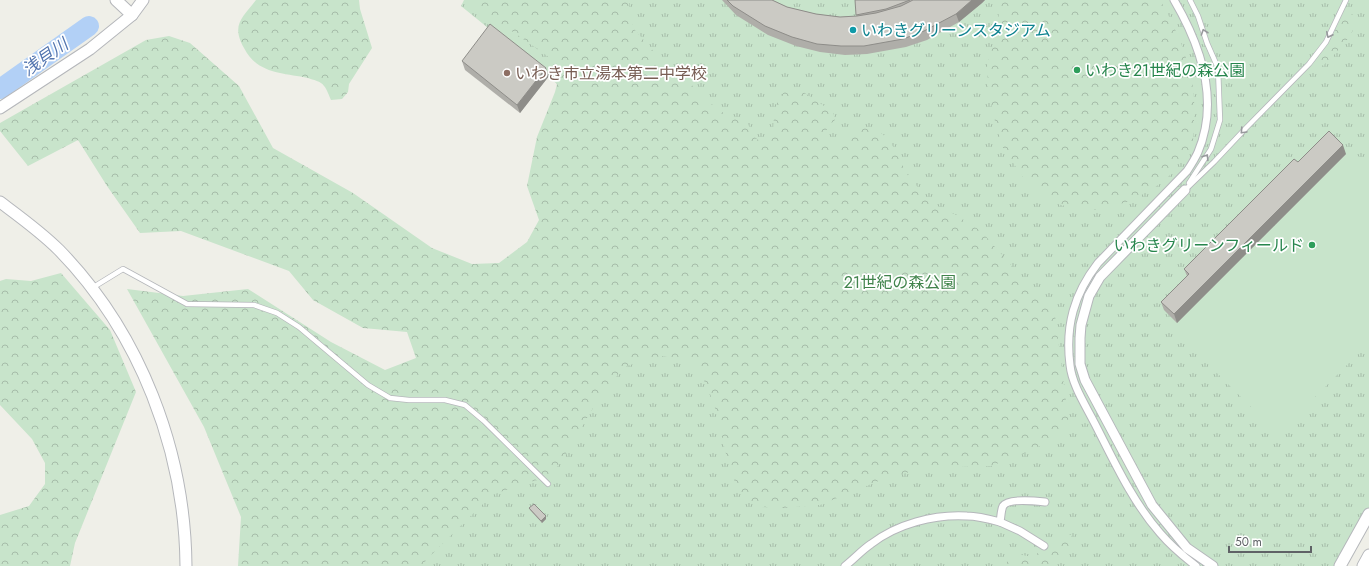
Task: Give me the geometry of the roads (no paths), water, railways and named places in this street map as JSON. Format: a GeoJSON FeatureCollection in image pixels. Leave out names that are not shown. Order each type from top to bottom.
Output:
{"type":"FeatureCollection","features":[{"type":"Feature","properties":{"kind":"street"},"geometry":{"type":"LineString","coordinates":[[116,0],[132,15]]}},
{"type":"Feature","properties":{"kind":"street"},"geometry":{"type":"LineString","coordinates":[[0,108],[90,49],[132,15],[143,0]]}},
{"type":"Feature","properties":{"kind":"street"},"geometry":{"type":"LineString","coordinates":[[1174,0],[1185,18],[1197,46],[1207,84],[1207,119],[1204,135],[1198,153],[1187,171],[1098,263],[1089,275],[1077,298],[1071,315],[1069,345],[1070,366],[1080,394],[1139,506],[1172,546],[1196,566]]}},
{"type":"Feature","properties":{"kind":"street"},"geometry":{"type":"LineString","coordinates":[[1185,190],[1100,278],[1089,296],[1081,324],[1079,352],[1084,380],[1152,505],[1187,548],[1213,566]]}},
{"type":"Feature","properties":{"kind":"street"},"geometry":{"type":"LineString","coordinates":[[0,202],[58,248],[92,288],[125,337],[156,406],[168,442],[177,480],[183,517],[186,566]]}},
{"type":"Feature","properties":{"kind":"street"},"geometry":{"type":"LineString","coordinates":[[1000,522],[1005,503],[1011,501],[1045,502]]}},
{"type":"Feature","properties":{"kind":"street"},"geometry":{"type":"LineString","coordinates":[[1340,566],[1369,514]]}},
{"type":"Feature","properties":{"kind":"street"},"geometry":{"type":"LineString","coordinates":[[845,566],[871,544],[894,531],[931,518],[953,516],[980,517],[1000,522],[1020,531],[1044,546]]}},
{"type":"Feature","properties":{"kind":"street"},"geometry":{"type":"LineString","coordinates":[[1363,566],[1369,555]]}},
{"type":"Feature","properties":{"kind":"lane"},"geometry":{"type":"LineString","coordinates":[[1185,190],[1210,149],[1220,120],[1218,68],[1198,16],[1190,0]]}},
{"type":"Feature","properties":{"kind":"lane"},"geometry":{"type":"LineString","coordinates":[[1185,190],[1309,64],[1326,42],[1346,0]]}},
{"type":"Feature","properties":{"kind":"lane"},"geometry":{"type":"LineString","coordinates":[[92,288],[123,269],[187,304],[254,305],[277,313],[299,327],[368,385],[390,398],[409,400],[445,400],[465,405],[484,420],[548,484]]}},
{"type":"Feature","properties":{"kind":"waterway","name":"浅貝川"},"geometry":{"type":"LineString","coordinates":[[0,89],[89,26]]}},
{"type":"Feature","properties":{"kind":"place","name":"いわきグリーンスタジアム"},"geometry":{"type":"Point","coordinates":[853,30]}},
{"type":"Feature","properties":{"kind":"place","name":"いわき21世紀の森公園"},"geometry":{"type":"Point","coordinates":[1077,70]}},
{"type":"Feature","properties":{"kind":"place","name":"いわき市立湯本第二中学校"},"geometry":{"type":"Point","coordinates":[507,73]}},
{"type":"Feature","properties":{"kind":"place","name":"いわきグリーンフィールド"},"geometry":{"type":"Point","coordinates":[1312,245]}},
{"type":"Feature","properties":{"kind":"park label","name":"21世紀の森公園"},"geometry":{"type":"Point","coordinates":[900,282]}}]}
